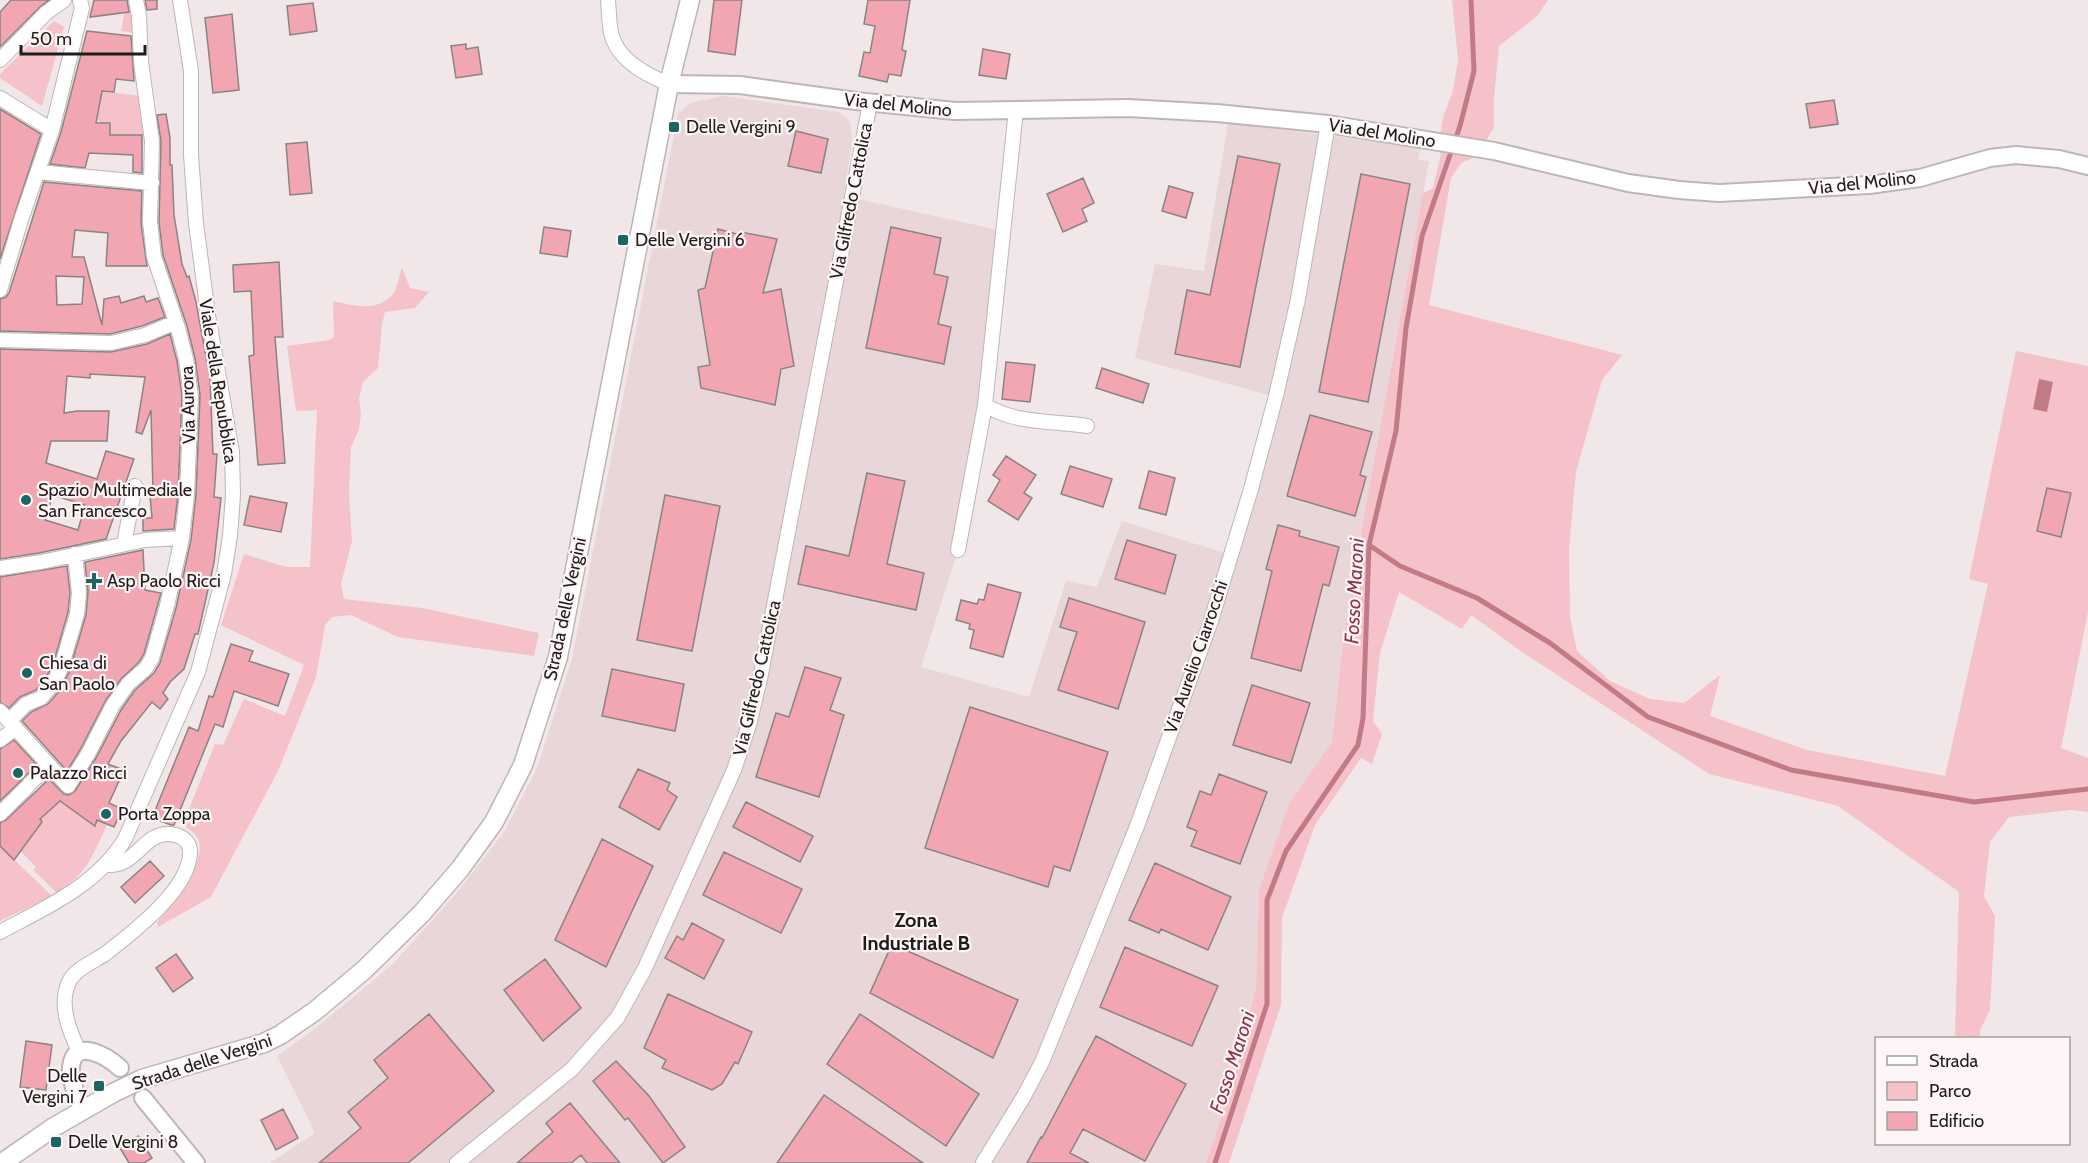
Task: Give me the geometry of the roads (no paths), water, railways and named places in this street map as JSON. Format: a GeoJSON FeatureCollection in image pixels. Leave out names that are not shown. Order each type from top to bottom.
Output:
{"type":"FeatureCollection","features":[{"type":"Feature","properties":{"kind":"main road","name":"Strada delle Vergini"},"geometry":{"type":"LineString","coordinates":[[2,1163],[83,1109],[112,1093],[142,1079],[264,1043],[315,1011],[364,970],[422,913],[460,869],[494,822],[523,765],[558,657],[669,84],[690,0]]}},
{"type":"Feature","properties":{"kind":"street"},"geometry":{"type":"LineString","coordinates":[[0,60],[46,13],[64,0]]}},
{"type":"Feature","properties":{"kind":"street"},"geometry":{"type":"LineString","coordinates":[[0,290],[52,129],[82,8],[80,0]]}},
{"type":"Feature","properties":{"kind":"street","name":"Via Aurora"},"geometry":{"type":"LineString","coordinates":[[50,766],[68,786],[113,705],[128,684],[146,668],[152,658],[167,606],[182,538],[187,495],[192,411],[186,359],[154,257],[150,222],[152,141],[141,62],[136,0]]}},
{"type":"Feature","properties":{"kind":"street","name":"Viale della Repubblica"},"geometry":{"type":"LineString","coordinates":[[0,932],[68,896],[107,865],[125,839],[198,672],[222,584],[230,536],[233,495],[232,452],[208,315],[196,223],[191,155],[191,71],[180,0]]}},
{"type":"Feature","properties":{"kind":"street"},"geometry":{"type":"LineString","coordinates":[[608,0],[611,35],[618,49],[638,69],[669,84]]}},
{"type":"Feature","properties":{"kind":"street","name":"Via del Molino"},"geometry":{"type":"LineString","coordinates":[[669,84],[740,85],[870,103],[956,111],[1128,108],[1217,113],[1328,124],[1494,151],[1628,183],[1719,193],[1869,185],[1920,178],[1990,158],[2016,155],[2059,159],[2088,166]]}},
{"type":"Feature","properties":{"kind":"street"},"geometry":{"type":"LineString","coordinates":[[0,98],[52,129]]}},
{"type":"Feature","properties":{"kind":"street","name":"Via Gilfredo Cattolica"},"geometry":{"type":"LineString","coordinates":[[457,1163],[572,1068],[618,1017],[645,968],[734,770],[749,725],[760,679],[870,103]]}},
{"type":"Feature","properties":{"kind":"street"},"geometry":{"type":"LineString","coordinates":[[958,550],[985,405],[1016,110]]}},
{"type":"Feature","properties":{"kind":"street","name":"Via Aurelio Ciarrocchi"},"geometry":{"type":"LineString","coordinates":[[983,1163],[1024,1096],[1050,1042],[1137,826],[1210,621],[1251,489],[1276,396],[1298,299],[1328,124]]}},
{"type":"Feature","properties":{"kind":"street"},"geometry":{"type":"LineString","coordinates":[[38,172],[152,183]]}},
{"type":"Feature","properties":{"kind":"street"},"geometry":{"type":"LineString","coordinates":[[0,340],[111,343],[145,335],[176,322]]}},
{"type":"Feature","properties":{"kind":"street"},"geometry":{"type":"LineString","coordinates":[[985,405],[994,411],[1022,418],[1088,426]]}},
{"type":"Feature","properties":{"kind":"street"},"geometry":{"type":"LineString","coordinates":[[124,544],[135,486]]}},
{"type":"Feature","properties":{"kind":"street"},"geometry":{"type":"LineString","coordinates":[[0,568],[145,540],[182,538]]}},
{"type":"Feature","properties":{"kind":"street"},"geometry":{"type":"LineString","coordinates":[[0,740],[8,720],[26,704],[40,698],[53,684],[61,668],[77,614],[79,593],[75,554]]}},
{"type":"Feature","properties":{"kind":"street"},"geometry":{"type":"LineString","coordinates":[[0,814],[50,766],[8,720]]}},
{"type":"Feature","properties":{"kind":"street"},"geometry":{"type":"LineString","coordinates":[[80,1053],[66,1012],[66,990],[70,980],[126,937],[155,911],[179,884],[189,860],[190,847],[184,839],[171,834],[158,835],[127,861],[117,865],[107,865]]}},
{"type":"Feature","properties":{"kind":"street"},"geometry":{"type":"LineString","coordinates":[[83,1109],[75,1090],[71,1070],[72,1061],[80,1053],[95,1052],[120,1068]]}},
{"type":"Feature","properties":{"kind":"street"},"geometry":{"type":"LineString","coordinates":[[143,1098],[196,1163]]}},
{"type":"Feature","properties":{"kind":"waterway","name":"Fosso Maroni"},"geometry":{"type":"LineString","coordinates":[[1215,1163],[1267,1004],[1267,900],[1286,851],[1358,745],[1363,718],[1369,545],[1396,431],[1406,328],[1422,236],[1460,126],[1474,71],[1471,0]]}},
{"type":"Feature","properties":{"kind":"waterway"},"geometry":{"type":"LineString","coordinates":[[1369,545],[1400,566],[1477,598],[1550,643],[1648,717],[1791,770],[1974,802],[2088,789]]}},
{"type":"Feature","properties":{"kind":"place","name":"Delle Vergini 9"},"geometry":{"type":"Point","coordinates":[674,127]}},
{"type":"Feature","properties":{"kind":"place","name":"Delle Vergini 6"},"geometry":{"type":"Point","coordinates":[623,240]}},
{"type":"Feature","properties":{"kind":"place","name":"Spazio Multimediale San Francesco"},"geometry":{"type":"Point","coordinates":[26,500]}},
{"type":"Feature","properties":{"kind":"place","name":"Asp Paolo Ricci"},"geometry":{"type":"Point","coordinates":[94,581]}},
{"type":"Feature","properties":{"kind":"place","name":"Chiesa di San Paolo"},"geometry":{"type":"Point","coordinates":[27,673]}},
{"type":"Feature","properties":{"kind":"place","name":"Palazzo Ricci"},"geometry":{"type":"Point","coordinates":[18,773]}},
{"type":"Feature","properties":{"kind":"place","name":"Porta Zoppa"},"geometry":{"type":"Point","coordinates":[106,814]}},
{"type":"Feature","properties":{"kind":"place","name":"Delle Vergini 7"},"geometry":{"type":"Point","coordinates":[99,1086]}},
{"type":"Feature","properties":{"kind":"place","name":"Delle Vergini 8"},"geometry":{"type":"Point","coordinates":[56,1142]}},
{"type":"Feature","properties":{"kind":"district","name":"Zona Industriale B"},"geometry":{"type":"Point","coordinates":[916,932]}}]}
